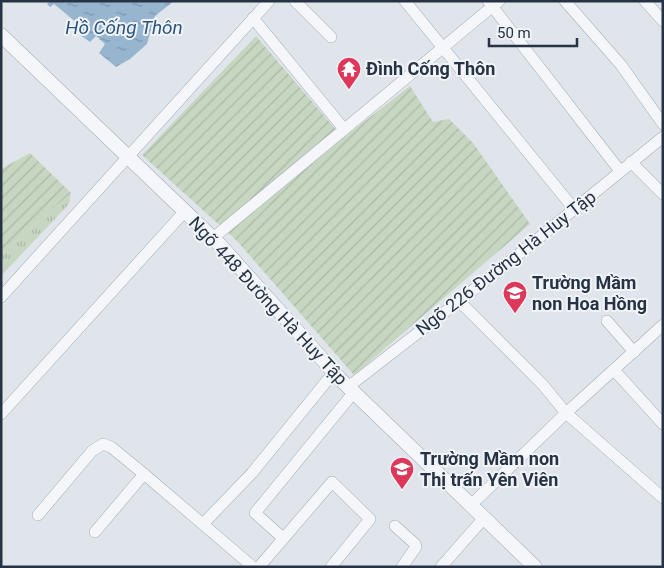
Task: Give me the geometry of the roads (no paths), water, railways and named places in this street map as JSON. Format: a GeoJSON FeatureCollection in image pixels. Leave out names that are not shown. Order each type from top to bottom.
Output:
{"type":"FeatureCollection","features":[{"type":"Feature","properties":{"kind":"street"},"geometry":{"type":"LineString","coordinates":[[1,297],[269,1]]}},
{"type":"Feature","properties":{"kind":"street"},"geometry":{"type":"LineString","coordinates":[[295,1],[331,38]]}},
{"type":"Feature","properties":{"kind":"street"},"geometry":{"type":"LineString","coordinates":[[405,1],[574,209]]}},
{"type":"Feature","properties":{"kind":"street"},"geometry":{"type":"LineString","coordinates":[[565,1],[621,65],[663,124]]}},
{"type":"Feature","properties":{"kind":"street"},"geometry":{"type":"LineString","coordinates":[[645,1],[663,22]]}},
{"type":"Feature","properties":{"kind":"street"},"geometry":{"type":"LineString","coordinates":[[213,238],[442,48],[493,3],[620,171]]}},
{"type":"Feature","properties":{"kind":"street"},"geometry":{"type":"LineString","coordinates":[[253,18],[344,129]]}},
{"type":"Feature","properties":{"kind":"street","name":"Ngõ 448 Đường Hà Huy Tập"},"geometry":{"type":"LineString","coordinates":[[1,35],[213,238],[351,390],[535,567]]}},
{"type":"Feature","properties":{"kind":"street","name":"Ngõ 226 Đường Hà Huy Tập"},"geometry":{"type":"LineString","coordinates":[[283,538],[255,513],[351,390],[663,137]]}},
{"type":"Feature","properties":{"kind":"street"},"geometry":{"type":"LineString","coordinates":[[631,162],[663,194]]}},
{"type":"Feature","properties":{"kind":"street"},"geometry":{"type":"LineString","coordinates":[[1,414],[184,212]]}},
{"type":"Feature","properties":{"kind":"street"},"geometry":{"type":"LineString","coordinates":[[459,301],[543,385],[566,413],[663,498]]}},
{"type":"Feature","properties":{"kind":"street"},"geometry":{"type":"LineString","coordinates":[[607,321],[634,352]]}},
{"type":"Feature","properties":{"kind":"street"},"geometry":{"type":"LineString","coordinates":[[471,505],[566,413],[663,325]]}},
{"type":"Feature","properties":{"kind":"street"},"geometry":{"type":"LineString","coordinates":[[614,370],[663,424]]}},
{"type":"Feature","properties":{"kind":"street"},"geometry":{"type":"LineString","coordinates":[[203,524],[252,473],[334,372]]}},
{"type":"Feature","properties":{"kind":"street"},"geometry":{"type":"LineString","coordinates":[[38,515],[92,451],[103,444],[111,447],[144,474],[253,567]]}},
{"type":"Feature","properties":{"kind":"street"},"geometry":{"type":"LineString","coordinates":[[95,532],[144,474]]}},
{"type":"Feature","properties":{"kind":"street"},"geometry":{"type":"LineString","coordinates":[[259,567],[332,482],[370,519],[331,567]]}},
{"type":"Feature","properties":{"kind":"street"},"geometry":{"type":"LineString","coordinates":[[441,567],[484,518]]}},
{"type":"Feature","properties":{"kind":"street"},"geometry":{"type":"LineString","coordinates":[[395,526],[415,544],[416,548],[402,567]]}},
{"type":"Feature","properties":{"kind":"water","name":"Hồ Cống Thôn"},"geometry":{"type":"Polygon","coordinates":[[[50,1],[174,1],[155,16],[147,44],[130,59],[116,67],[99,53],[105,44],[96,36],[90,42],[77,33],[83,28],[54,4],[50,7],[47,4],[50,1]]]}},
{"type":"Feature","properties":{"kind":"place","name":"Đình Cống Thôn"},"geometry":{"type":"Point","coordinates":[349,90]}},
{"type":"Feature","properties":{"kind":"place","name":"Trường Mầm non Hoa Hồng"},"geometry":{"type":"Point","coordinates":[515,314]}},
{"type":"Feature","properties":{"kind":"place","name":"Trường Mầm non Thị trấn Yên Viên"},"geometry":{"type":"Point","coordinates":[402,490]}}]}
